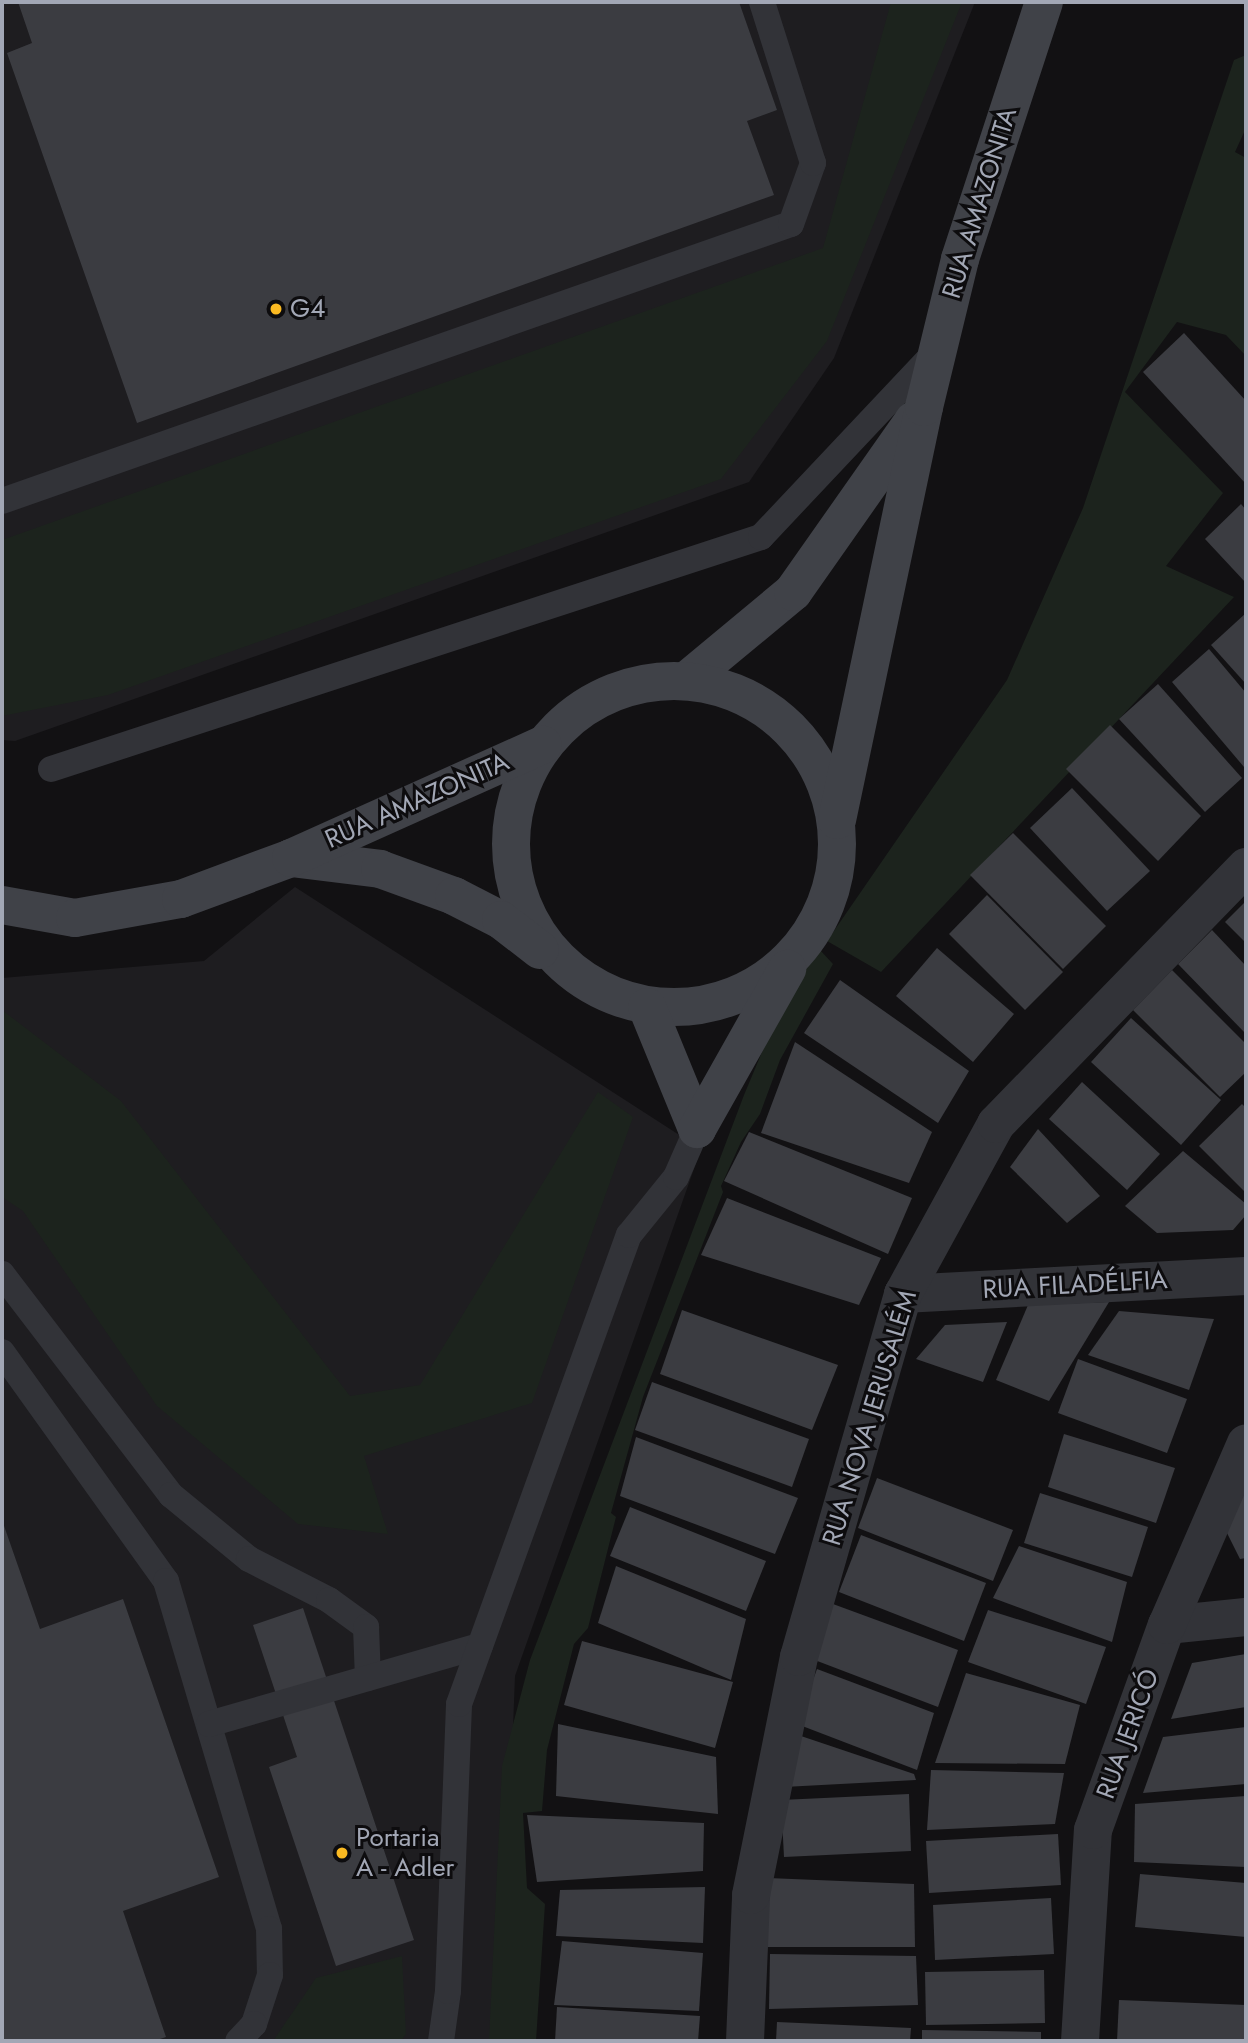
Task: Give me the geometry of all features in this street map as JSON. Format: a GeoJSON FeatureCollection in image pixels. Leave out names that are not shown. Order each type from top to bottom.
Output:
{"type":"FeatureCollection","features":[{"type":"Feature","properties":{"kind":"main road","name":"RUA AMAZONITA"},"geometry":{"type":"LineString","coordinates":[[697,1129],[795,956],[822,915],[836,869],[836,821],[938,348],[960,259],[1044,2]]}},
{"type":"Feature","properties":{"kind":"main road","name":"RUA AMAZONITA"},"geometry":{"type":"LineString","coordinates":[[687,680],[793,592],[924,407]]}},
{"type":"Feature","properties":{"kind":"main road","name":"RUA AMAZONITA"},"geometry":{"type":"LineString","coordinates":[[582,981],[543,944],[518,897],[510,845],[518,792],[544,745],[583,707],[633,685],[687,680],[741,694],[787,724],[820,768],[836,821]]}},
{"type":"Feature","properties":{"kind":"main road","name":"RUA AMAZONITA"},"geometry":{"type":"LineString","coordinates":[[2,905],[75,918],[181,899],[291,858],[544,745]]}},
{"type":"Feature","properties":{"kind":"main road","name":"RUA AMAZONITA"},"geometry":{"type":"LineString","coordinates":[[291,858],[380,869],[454,896],[501,920],[582,981],[613,998],[647,1007],[701,1007],[753,989],[795,956]]}},
{"type":"Feature","properties":{"kind":"main road"},"geometry":{"type":"LineString","coordinates":[[647,1007],[697,1129]]}},
{"type":"Feature","properties":{"kind":"street","name":"RUA NOVA JERUSALÉM"},"geometry":{"type":"LineString","coordinates":[[745,2041],[751,1895],[799,1657],[903,1294],[996,1124],[1246,867]]}},
{"type":"Feature","properties":{"kind":"street","name":"RUA FILADÉLFIA"},"geometry":{"type":"LineString","coordinates":[[903,1294],[1246,1276]]}},
{"type":"Feature","properties":{"kind":"street","name":"RUA JERICÓ"},"geometry":{"type":"LineString","coordinates":[[1080,2041],[1093,1830],[1167,1625],[1246,1443]]}},
{"type":"Feature","properties":{"kind":"street"},"geometry":{"type":"LineString","coordinates":[[1167,1625],[1246,1617]]}},
{"type":"Feature","properties":{"kind":"lane"},"geometry":{"type":"LineString","coordinates":[[2,501],[791,224],[813,163],[761,2]]}},
{"type":"Feature","properties":{"kind":"lane"},"geometry":{"type":"LineString","coordinates":[[51,769],[761,537],[938,348]]}},
{"type":"Feature","properties":{"kind":"lane"},"geometry":{"type":"LineString","coordinates":[[441,2041],[448,1991],[459,1703],[629,1235],[676,1177],[697,1129]]}},
{"type":"Feature","properties":{"kind":"lane"},"geometry":{"type":"LineString","coordinates":[[2,1274],[171,1495],[248,1559],[329,1600],[366,1627],[368,1678]]}},
{"type":"Feature","properties":{"kind":"lane"},"geometry":{"type":"LineString","coordinates":[[2,1352],[166,1581],[268,1929],[270,1975],[254,2024],[239,2041]]}},
{"type":"Feature","properties":{"kind":"lane"},"geometry":{"type":"LineString","coordinates":[[209,1724],[480,1646]]}},
{"type":"Feature","properties":{"kind":"shaded area"},"geometry":{"type":"Polygon","coordinates":[[[2,2],[975,2],[834,358],[749,482],[15,741],[2,740],[2,2]]]}},
{"type":"Feature","properties":{"kind":"shaded area"},"geometry":{"type":"Polygon","coordinates":[[[891,2],[962,2],[827,341],[721,479],[108,695],[2,716],[2,540],[823,248],[891,2]]]}},
{"type":"Feature","properties":{"kind":"shaded area"},"geometry":{"type":"Polygon","coordinates":[[[1246,55],[1246,128],[1235,152],[1246,158],[1246,356],[1226,335],[1177,322],[1125,392],[1223,493],[1166,566],[1234,597],[881,972],[827,941],[1007,680],[1083,508],[1234,60],[1246,55]]]}},
{"type":"Feature","properties":{"kind":"shaded area"},"geometry":{"type":"Polygon","coordinates":[[[833,882],[839,904],[820,950],[833,964],[780,1060],[760,1114],[741,1142],[721,1186],[723,1192],[643,1397],[611,1513],[616,1517],[588,1628],[574,1644],[547,1750],[542,1811],[523,1813],[527,1888],[545,1904],[536,2041],[489,2041],[502,1766],[530,1660],[744,1095],[833,882]]]}},
{"type":"Feature","properties":{"kind":"shaded area"},"geometry":{"type":"Polygon","coordinates":[[[295,887],[701,1149],[515,1676],[501,2041],[2,2041],[2,978],[204,961],[295,887]]]}},
{"type":"Feature","properties":{"kind":"shaded area"},"geometry":{"type":"Polygon","coordinates":[[[2,1010],[121,1101],[350,1396],[420,1385],[598,1092],[633,1117],[532,1403],[364,1456],[388,1534],[298,1524],[157,1406],[23,1211],[2,1197],[2,1010]]]}},
{"type":"Feature","properties":{"kind":"shaded area"},"geometry":{"type":"Polygon","coordinates":[[[402,1956],[406,2034],[401,2041],[273,2041],[316,1978],[402,1956]]]}},
{"type":"Feature","properties":{"kind":"building","name":"G4"},"geometry":{"type":"Polygon","coordinates":[[[18,2],[739,2],[777,110],[747,121],[774,195],[137,423],[7,53],[32,43],[18,2]]]}},
{"type":"Feature","properties":{"kind":"building"},"geometry":{"type":"Polygon","coordinates":[[[1184,333],[1246,401],[1246,484],[1143,372],[1184,333]]]}},
{"type":"Feature","properties":{"kind":"building"},"geometry":{"type":"Polygon","coordinates":[[[1241,504],[1246,510],[1246,583],[1205,539],[1241,504]]]}},
{"type":"Feature","properties":{"kind":"building"},"geometry":{"type":"Polygon","coordinates":[[[1246,613],[1246,684],[1211,645],[1246,613]]]}},
{"type":"Feature","properties":{"kind":"building"},"geometry":{"type":"Polygon","coordinates":[[[1209,649],[1246,693],[1244,767],[1172,682],[1209,649]]]}},
{"type":"Feature","properties":{"kind":"building"},"geometry":{"type":"Polygon","coordinates":[[[1158,684],[1242,778],[1205,812],[1119,719],[1158,684]]]}},
{"type":"Feature","properties":{"kind":"building"},"geometry":{"type":"Polygon","coordinates":[[[1110,725],[1201,816],[1158,861],[1066,769],[1110,725]]]}},
{"type":"Feature","properties":{"kind":"building"},"geometry":{"type":"Polygon","coordinates":[[[1072,788],[1150,871],[1107,911],[1030,828],[1072,788]]]}},
{"type":"Feature","properties":{"kind":"building"},"geometry":{"type":"Polygon","coordinates":[[[1013,833],[1106,926],[1063,969],[970,875],[1013,833]]]}},
{"type":"Feature","properties":{"kind":"building"},"geometry":{"type":"Polygon","coordinates":[[[987,895],[1063,972],[1025,1010],[949,934],[987,895]]]}},
{"type":"Feature","properties":{"kind":"building"},"geometry":{"type":"Polygon","coordinates":[[[1246,901],[1246,943],[1225,922],[1246,901]]]}},
{"type":"Feature","properties":{"kind":"building"},"geometry":{"type":"Polygon","coordinates":[[[1212,930],[1246,966],[1246,1034],[1178,964],[1212,930]]]}},
{"type":"Feature","properties":{"kind":"building"},"geometry":{"type":"Polygon","coordinates":[[[937,948],[1014,1014],[973,1062],[896,996],[937,948]]]}},
{"type":"Feature","properties":{"kind":"building"},"geometry":{"type":"Polygon","coordinates":[[[1172,970],[1246,1044],[1246,1072],[1220,1097],[1133,1010],[1172,970]]]}},
{"type":"Feature","properties":{"kind":"building"},"geometry":{"type":"Polygon","coordinates":[[[840,980],[969,1071],[938,1123],[804,1033],[840,980]]]}},
{"type":"Feature","properties":{"kind":"building"},"geometry":{"type":"Polygon","coordinates":[[[1131,1018],[1221,1100],[1181,1145],[1091,1062],[1131,1018]]]}},
{"type":"Feature","properties":{"kind":"building"},"geometry":{"type":"Polygon","coordinates":[[[795,1042],[932,1132],[909,1183],[761,1133],[795,1042]]]}},
{"type":"Feature","properties":{"kind":"building"},"geometry":{"type":"Polygon","coordinates":[[[1082,1082],[1160,1154],[1127,1190],[1049,1119],[1082,1082]]]}},
{"type":"Feature","properties":{"kind":"building"},"geometry":{"type":"Polygon","coordinates":[[[1242,1104],[1246,1108],[1246,1193],[1199,1146],[1242,1104]]]}},
{"type":"Feature","properties":{"kind":"building"},"geometry":{"type":"Polygon","coordinates":[[[1038,1129],[1100,1196],[1067,1223],[1010,1167],[1038,1129]]]}},
{"type":"Feature","properties":{"kind":"building"},"geometry":{"type":"Polygon","coordinates":[[[749,1132],[912,1198],[888,1254],[724,1181],[749,1132]]]}},
{"type":"Feature","properties":{"kind":"building"},"geometry":{"type":"Polygon","coordinates":[[[1183,1151],[1246,1204],[1246,1215],[1233,1230],[1157,1233],[1125,1206],[1183,1151]]]}},
{"type":"Feature","properties":{"kind":"building"},"geometry":{"type":"Polygon","coordinates":[[[727,1198],[881,1258],[859,1305],[701,1255],[727,1198]]]}},
{"type":"Feature","properties":{"kind":"building"},"geometry":{"type":"Polygon","coordinates":[[[1109,1302],[1049,1401],[996,1380],[1028,1305],[1109,1302]]]}},
{"type":"Feature","properties":{"kind":"building"},"geometry":{"type":"Polygon","coordinates":[[[682,1310],[838,1365],[812,1430],[660,1374],[682,1310]]]}},
{"type":"Feature","properties":{"kind":"building"},"geometry":{"type":"Polygon","coordinates":[[[1119,1311],[1214,1319],[1189,1390],[1088,1355],[1119,1311]]]}},
{"type":"Feature","properties":{"kind":"building"},"geometry":{"type":"Polygon","coordinates":[[[1007,1322],[983,1382],[916,1359],[945,1325],[1007,1322]]]}},
{"type":"Feature","properties":{"kind":"building"},"geometry":{"type":"Polygon","coordinates":[[[1078,1359],[1187,1399],[1167,1453],[1058,1413],[1078,1359]]]}},
{"type":"Feature","properties":{"kind":"building"},"geometry":{"type":"Polygon","coordinates":[[[652,1382],[809,1439],[792,1487],[635,1430],[652,1382]]]}},
{"type":"Feature","properties":{"kind":"building"},"geometry":{"type":"Polygon","coordinates":[[[1064,1434],[1175,1468],[1156,1523],[1048,1487],[1064,1434]]]}},
{"type":"Feature","properties":{"kind":"building"},"geometry":{"type":"Polygon","coordinates":[[[636,1437],[798,1498],[775,1554],[620,1496],[636,1437]]]}},
{"type":"Feature","properties":{"kind":"building"},"geometry":{"type":"Polygon","coordinates":[[[877,1478],[1013,1530],[993,1581],[858,1528],[877,1478]]]}},
{"type":"Feature","properties":{"kind":"building"},"geometry":{"type":"Polygon","coordinates":[[[1246,1484],[1246,1558],[1240,1559],[1225,1529],[1246,1484]]]}},
{"type":"Feature","properties":{"kind":"building"},"geometry":{"type":"Polygon","coordinates":[[[1040,1493],[1148,1527],[1132,1577],[1024,1543],[1040,1493]]]}},
{"type":"Feature","properties":{"kind":"building"},"geometry":{"type":"Polygon","coordinates":[[[630,1507],[766,1561],[746,1611],[610,1556],[630,1507]]]}},
{"type":"Feature","properties":{"kind":"building"},"geometry":{"type":"Polygon","coordinates":[[[2,1520],[40,1629],[123,1599],[219,1877],[123,1911],[166,2037],[154,2041],[2,2041],[2,1520]]]}},
{"type":"Feature","properties":{"kind":"building"},"geometry":{"type":"Polygon","coordinates":[[[861,1535],[986,1583],[964,1641],[839,1592],[861,1535]]]}},
{"type":"Feature","properties":{"kind":"building"},"geometry":{"type":"Polygon","coordinates":[[[1019,1546],[1127,1582],[1112,1642],[993,1598],[1019,1546]]]}},
{"type":"Feature","properties":{"kind":"building"},"geometry":{"type":"Polygon","coordinates":[[[616,1566],[746,1619],[731,1680],[598,1623],[616,1566]]]}},
{"type":"Feature","properties":{"kind":"building"},"geometry":{"type":"Polygon","coordinates":[[[833,1604],[958,1650],[938,1707],[812,1659],[833,1604]]]}},
{"type":"Feature","properties":{"kind":"building","name":"Portaria A - Adler"},"geometry":{"type":"Polygon","coordinates":[[[303,1608],[414,1940],[336,1966],[269,1767],[297,1757],[253,1625],[303,1608]]]}},
{"type":"Feature","properties":{"kind":"building"},"geometry":{"type":"Polygon","coordinates":[[[988,1610],[1106,1647],[1086,1704],[968,1662],[988,1610]]]}},
{"type":"Feature","properties":{"kind":"building"},"geometry":{"type":"Polygon","coordinates":[[[582,1641],[733,1682],[715,1748],[564,1705],[582,1641]]]}},
{"type":"Feature","properties":{"kind":"building"},"geometry":{"type":"Polygon","coordinates":[[[1246,1654],[1246,1707],[1171,1719],[1192,1663],[1246,1654]]]}},
{"type":"Feature","properties":{"kind":"building"},"geometry":{"type":"Polygon","coordinates":[[[817,1669],[934,1713],[917,1770],[797,1724],[817,1669]]]}},
{"type":"Feature","properties":{"kind":"building"},"geometry":{"type":"Polygon","coordinates":[[[966,1673],[1080,1705],[1065,1764],[935,1763],[966,1673]]]}},
{"type":"Feature","properties":{"kind":"building"},"geometry":{"type":"Polygon","coordinates":[[[558,1724],[716,1757],[718,1814],[556,1796],[558,1724]]]}},
{"type":"Feature","properties":{"kind":"building"},"geometry":{"type":"Polygon","coordinates":[[[1246,1727],[1246,1784],[1143,1793],[1163,1737],[1246,1727]]]}},
{"type":"Feature","properties":{"kind":"building"},"geometry":{"type":"Polygon","coordinates":[[[795,1734],[914,1774],[916,1780],[784,1787],[795,1734]]]}},
{"type":"Feature","properties":{"kind":"building"},"geometry":{"type":"Polygon","coordinates":[[[931,1770],[1064,1773],[1055,1824],[927,1830],[931,1770]]]}},
{"type":"Feature","properties":{"kind":"building"},"geometry":{"type":"Polygon","coordinates":[[[909,1794],[911,1851],[784,1857],[781,1800],[909,1794]]]}},
{"type":"Feature","properties":{"kind":"building"},"geometry":{"type":"Polygon","coordinates":[[[1246,1796],[1246,1867],[1134,1862],[1135,1804],[1246,1796]]]}},
{"type":"Feature","properties":{"kind":"building"},"geometry":{"type":"Polygon","coordinates":[[[527,1815],[704,1823],[703,1871],[537,1882],[527,1815]]]}},
{"type":"Feature","properties":{"kind":"building"},"geometry":{"type":"Polygon","coordinates":[[[1058,1834],[1061,1885],[929,1893],[926,1841],[1058,1834]]]}},
{"type":"Feature","properties":{"kind":"building"},"geometry":{"type":"Polygon","coordinates":[[[1140,1874],[1246,1883],[1246,1937],[1135,1927],[1140,1874]]]}},
{"type":"Feature","properties":{"kind":"building"},"geometry":{"type":"Polygon","coordinates":[[[768,1878],[914,1884],[915,1947],[766,1947],[768,1878]]]}},
{"type":"Feature","properties":{"kind":"building"},"geometry":{"type":"Polygon","coordinates":[[[705,1887],[703,1943],[556,1936],[560,1890],[705,1887]]]}},
{"type":"Feature","properties":{"kind":"building"},"geometry":{"type":"Polygon","coordinates":[[[1051,1898],[1054,1954],[935,1960],[933,1905],[1051,1898]]]}},
{"type":"Feature","properties":{"kind":"building"},"geometry":{"type":"Polygon","coordinates":[[[562,1941],[703,1953],[699,2011],[554,2005],[562,1941]]]}},
{"type":"Feature","properties":{"kind":"building"},"geometry":{"type":"Polygon","coordinates":[[[770,1954],[916,1956],[918,2005],[769,2009],[770,1954]]]}},
{"type":"Feature","properties":{"kind":"building"},"geometry":{"type":"Polygon","coordinates":[[[1044,1970],[1045,2023],[926,2025],[925,1972],[1044,1970]]]}},
{"type":"Feature","properties":{"kind":"building"},"geometry":{"type":"Polygon","coordinates":[[[1119,2000],[1246,2005],[1246,2041],[1117,2041],[1119,2000]]]}},
{"type":"Feature","properties":{"kind":"building"},"geometry":{"type":"Polygon","coordinates":[[[557,2007],[700,2016],[698,2041],[555,2041],[557,2007]]]}},
{"type":"Feature","properties":{"kind":"building"},"geometry":{"type":"Polygon","coordinates":[[[777,2022],[911,2028],[910,2041],[776,2041],[777,2022]]]}},
{"type":"Feature","properties":{"kind":"building"},"geometry":{"type":"Polygon","coordinates":[[[922,2030],[1041,2032],[1041,2041],[922,2041],[922,2030]]]}},
{"type":"Feature","properties":{"kind":"place","name":"G4"},"geometry":{"type":"Point","coordinates":[276,309]}},
{"type":"Feature","properties":{"kind":"place","name":"Portaria A - Adler"},"geometry":{"type":"Point","coordinates":[342,1853]}}]}
